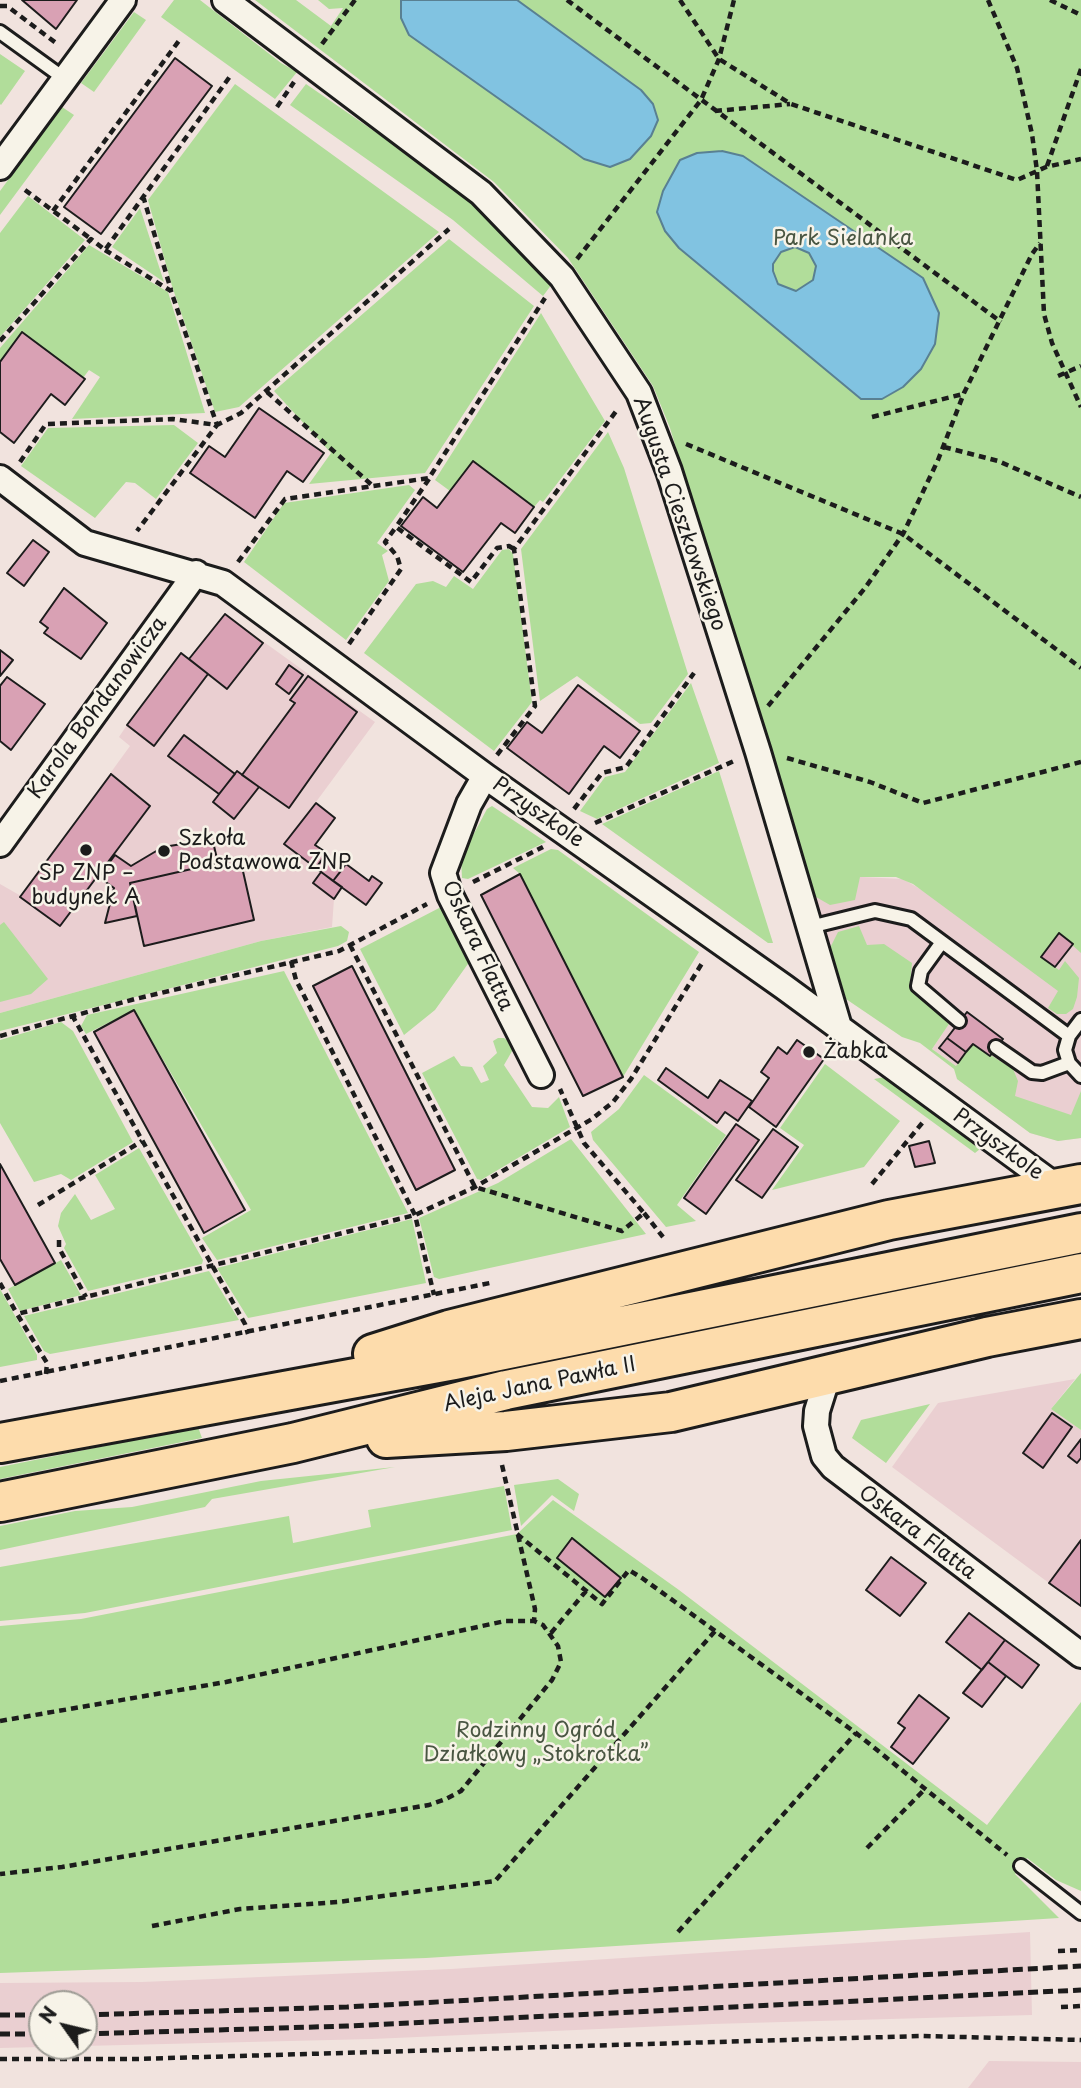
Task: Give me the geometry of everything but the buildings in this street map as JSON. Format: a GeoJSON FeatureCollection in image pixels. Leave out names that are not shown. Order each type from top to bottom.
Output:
{"type":"FeatureCollection","features":[{"type":"Feature","properties":{"kind":"main road"},"geometry":{"type":"LineString","coordinates":[[224,1400],[449,1330],[602,1291],[889,1220],[1069,1186]]}},
{"type":"Feature","properties":{"kind":"main road","name":"Aleja Jana Pawła II"},"geometry":{"type":"LineString","coordinates":[[0,1443],[467,1357],[1081,1233]]}},
{"type":"Feature","properties":{"kind":"main road","name":"Aleja Jana Pawła II"},"geometry":{"type":"LineString","coordinates":[[0,1502],[293,1443],[506,1390],[1081,1273]]}},
{"type":"Feature","properties":{"kind":"main road"},"geometry":{"type":"LineString","coordinates":[[293,1443],[506,1431],[657,1413],[828,1376],[987,1337],[1081,1319]]}},
{"type":"Feature","properties":{"kind":"street"},"geometry":{"type":"LineString","coordinates":[[0,167],[123,0]]}},
{"type":"Feature","properties":{"kind":"street","name":"Augusta Cieszkowskiego"},"geometry":{"type":"LineString","coordinates":[[225,0],[481,193],[562,277],[636,388],[654,431],[758,752],[839,1027]]}},
{"type":"Feature","properties":{"kind":"street","name":"Przyszkole"},"geometry":{"type":"LineString","coordinates":[[2,480],[85,543],[223,583],[485,776],[571,824],[891,1067],[1069,1186]]}},
{"type":"Feature","properties":{"kind":"street","name":"Karola Bohdanowicza"},"geometry":{"type":"LineString","coordinates":[[0,844],[196,573]]}},
{"type":"Feature","properties":{"kind":"street","name":"Oskara Flatta"},"geometry":{"type":"LineString","coordinates":[[485,776],[469,804],[444,862],[443,873],[450,895],[541,1075]]}},
{"type":"Feature","properties":{"kind":"street","name":"Oskara Flatta"},"geometry":{"type":"LineString","coordinates":[[828,1376],[817,1411],[816,1426],[824,1456],[833,1468],[1081,1655]]}},
{"type":"Feature","properties":{"kind":"lane"},"geometry":{"type":"LineString","coordinates":[[0,32],[65,79]]}},
{"type":"Feature","properties":{"kind":"lane"},"geometry":{"type":"LineString","coordinates":[[810,927],[858,913],[887,912],[911,919],[1069,1036]]}},
{"type":"Feature","properties":{"kind":"lane"},"geometry":{"type":"LineString","coordinates":[[942,943],[921,971],[918,986],[960,1021]]}},
{"type":"Feature","properties":{"kind":"lane"},"geometry":{"type":"LineString","coordinates":[[1081,1020],[1069,1036],[1065,1050],[1069,1063],[1081,1076]]}},
{"type":"Feature","properties":{"kind":"lane"},"geometry":{"type":"LineString","coordinates":[[996,1047],[1032,1072],[1042,1073],[1069,1063]]}},
{"type":"Feature","properties":{"kind":"lane"},"geometry":{"type":"LineString","coordinates":[[1021,1866],[1081,1913]]}},
{"type":"Feature","properties":{"kind":"path"},"geometry":{"type":"LineString","coordinates":[[308,63],[355,0]]}},
{"type":"Feature","properties":{"kind":"path"},"geometry":{"type":"LineString","coordinates":[[567,0],[1001,322]]}},
{"type":"Feature","properties":{"kind":"path"},"geometry":{"type":"LineString","coordinates":[[680,0],[719,59],[791,104],[1017,180],[1046,167],[1081,159]]}},
{"type":"Feature","properties":{"kind":"path"},"geometry":{"type":"LineString","coordinates":[[347,646],[401,569],[397,556],[385,541],[429,478],[541,304],[701,100],[719,59],[734,0]]}},
{"type":"Feature","properties":{"kind":"path"},"geometry":{"type":"LineString","coordinates":[[988,0],[1017,68],[1037,171],[1044,314],[1052,343],[1081,407]]}},
{"type":"Feature","properties":{"kind":"path"},"geometry":{"type":"LineString","coordinates":[[1050,0],[1081,15]]}},
{"type":"Feature","properties":{"kind":"path"},"geometry":{"type":"LineString","coordinates":[[0,12],[3,6],[56,43]]}},
{"type":"Feature","properties":{"kind":"path"},"geometry":{"type":"LineString","coordinates":[[53,211],[181,38]]}},
{"type":"Feature","properties":{"kind":"path"},"geometry":{"type":"LineString","coordinates":[[1046,167],[1081,69]]}},
{"type":"Feature","properties":{"kind":"path"},"geometry":{"type":"LineString","coordinates":[[105,250],[231,75]]}},
{"type":"Feature","properties":{"kind":"path"},"geometry":{"type":"LineString","coordinates":[[715,111],[791,104]]}},
{"type":"Feature","properties":{"kind":"path"},"geometry":{"type":"LineString","coordinates":[[26,190],[105,250],[172,291]]}},
{"type":"Feature","properties":{"kind":"path"},"geometry":{"type":"LineString","coordinates":[[143,196],[217,425]]}},
{"type":"Feature","properties":{"kind":"path"},"geometry":{"type":"LineString","coordinates":[[120,552],[217,425],[241,413],[267,392],[449,229]]}},
{"type":"Feature","properties":{"kind":"path"},"geometry":{"type":"LineString","coordinates":[[0,341],[91,239]]}},
{"type":"Feature","properties":{"kind":"path"},"geometry":{"type":"LineString","coordinates":[[746,716],[773,704],[865,588],[903,534],[944,447],[964,393],[1001,322],[1031,254],[1040,243]]}},
{"type":"Feature","properties":{"kind":"path"},"geometry":{"type":"LineString","coordinates":[[1058,376],[1081,366]]}},
{"type":"Feature","properties":{"kind":"path"},"geometry":{"type":"LineString","coordinates":[[485,776],[535,706],[514,549],[636,388]]}},
{"type":"Feature","properties":{"kind":"path"},"geometry":{"type":"LineString","coordinates":[[267,392],[373,486]]}},
{"type":"Feature","properties":{"kind":"path"},"geometry":{"type":"LineString","coordinates":[[873,417],[964,393]]}},
{"type":"Feature","properties":{"kind":"path"},"geometry":{"type":"LineString","coordinates":[[2,480],[46,424],[173,419],[217,425]]}},
{"type":"Feature","properties":{"kind":"path"},"geometry":{"type":"LineString","coordinates":[[654,431],[903,534],[1081,668]]}},
{"type":"Feature","properties":{"kind":"path"},"geometry":{"type":"LineString","coordinates":[[944,447],[998,461],[1081,498]]}},
{"type":"Feature","properties":{"kind":"path"},"geometry":{"type":"LineString","coordinates":[[223,583],[285,499],[429,478]]}},
{"type":"Feature","properties":{"kind":"path"},"geometry":{"type":"LineString","coordinates":[[396,527],[471,582],[497,548],[509,546],[514,549]]}},
{"type":"Feature","properties":{"kind":"path"},"geometry":{"type":"LineString","coordinates":[[0,1036],[72,1015],[339,951],[552,842],[571,824],[602,773],[626,767],[694,673]]}},
{"type":"Feature","properties":{"kind":"path"},"geometry":{"type":"LineString","coordinates":[[571,824],[758,752],[824,768],[923,803],[1081,762]]}},
{"type":"Feature","properties":{"kind":"path"},"geometry":{"type":"LineString","coordinates":[[350,945],[475,1187]]}},
{"type":"Feature","properties":{"kind":"path"},"geometry":{"type":"LineString","coordinates":[[17,1314],[415,1215],[475,1187],[592,1119],[612,1102],[642,1063],[709,953]]}},
{"type":"Feature","properties":{"kind":"path"},"geometry":{"type":"LineString","coordinates":[[291,961],[296,980],[415,1215],[434,1295]]}},
{"type":"Feature","properties":{"kind":"path"},"geometry":{"type":"LineString","coordinates":[[72,1015],[248,1334]]}},
{"type":"Feature","properties":{"kind":"path"},"geometry":{"type":"LineString","coordinates":[[872,1184],[923,1122]]}},
{"type":"Feature","properties":{"kind":"path"},"geometry":{"type":"LineString","coordinates":[[38,1205],[142,1141]]}},
{"type":"Feature","properties":{"kind":"path"},"geometry":{"type":"LineString","coordinates":[[644,1213],[663,1237]]}},
{"type":"Feature","properties":{"kind":"path"},"geometry":{"type":"LineString","coordinates":[[60,1240],[59,1248],[86,1297]]}},
{"type":"Feature","properties":{"kind":"path"},"geometry":{"type":"LineString","coordinates":[[0,1381],[248,1334],[498,1281]]}},
{"type":"Feature","properties":{"kind":"path"},"geometry":{"type":"LineString","coordinates":[[0,1283],[47,1363],[46,1374]]}},
{"type":"Feature","properties":{"kind":"path"},"geometry":{"type":"LineString","coordinates":[[500,1459],[535,1609],[534,1621]]}},
{"type":"Feature","properties":{"kind":"path"},"geometry":{"type":"LineString","coordinates":[[517,1534],[602,1604],[629,1570],[856,1733],[1021,1866]]}},
{"type":"Feature","properties":{"kind":"path"},"geometry":{"type":"LineString","coordinates":[[551,1633],[586,1591]]}},
{"type":"Feature","properties":{"kind":"path"},"geometry":{"type":"LineString","coordinates":[[0,1721],[226,1682],[505,1621],[534,1621],[551,1633],[558,1646],[561,1662],[552,1680],[461,1791],[446,1799],[429,1805],[89,1863],[0,1874]]}},
{"type":"Feature","properties":{"kind":"path"},"geometry":{"type":"LineString","coordinates":[[152,1926],[240,1909],[338,1902],[495,1881],[716,1630]]}},
{"type":"Feature","properties":{"kind":"path"},"geometry":{"type":"LineString","coordinates":[[678,1932],[856,1733]]}},
{"type":"Feature","properties":{"kind":"path"},"geometry":{"type":"LineString","coordinates":[[867,1849],[925,1789]]}},
{"type":"Feature","properties":{"kind":"path"},"geometry":{"type":"LineString","coordinates":[[1058,1951],[1081,1950]]}},
{"type":"Feature","properties":{"kind":"path"},"geometry":{"type":"LineString","coordinates":[[1061,2007],[1081,2006]]}},
{"type":"Feature","properties":{"kind":"path"},"geometry":{"type":"LineString","coordinates":[[0,2059],[136,2059],[922,2036],[1081,2040]]}},
{"type":"Feature","properties":{"kind":"shaded area","name":"Szkoła Podstawowa ZNP"},"geometry":{"type":"Polygon","coordinates":[[[225,614],[375,722],[285,844],[321,872],[313,883],[334,899],[332,927],[261,941],[0,1013],[0,884],[21,896],[130,746],[119,737],[127,725],[181,653],[190,659],[225,614]]]}},
{"type":"Feature","properties":{"kind":"shaded area"},"geometry":{"type":"Polygon","coordinates":[[[860,877],[903,879],[927,893],[1081,883],[1081,1138],[1058,1141],[1030,1133],[957,1079],[956,1066],[932,1049],[949,1024],[833,957],[810,890],[816,897],[860,877]]]}},
{"type":"Feature","properties":{"kind":"shaded area"},"geometry":{"type":"Polygon","coordinates":[[[1075,1379],[1051,1409],[1081,1430],[1081,1540],[1049,1583],[892,1467],[938,1403],[1075,1379]]]}},
{"type":"Feature","properties":{"kind":"shaded area"},"geometry":{"type":"Polygon","coordinates":[[[1030,1932],[1032,2015],[712,2024],[372,2039],[98,2046],[98,1990],[28,1990],[28,2047],[0,2048],[0,1983],[142,1982],[451,1969],[1030,1932]]]}},
{"type":"Feature","properties":{"kind":"shaded area"},"geometry":{"type":"Polygon","coordinates":[[[989,2061],[1081,2062],[1081,2088],[968,2088],[989,2061]]]}},
{"type":"Feature","properties":{"kind":"green space"},"geometry":{"type":"Polygon","coordinates":[[[174,0],[200,0],[281,63],[297,72],[275,99],[161,17],[174,0]]]}},
{"type":"Feature","properties":{"kind":"green space","name":"Park Sielanka"},"geometry":{"type":"Polygon","coordinates":[[[255,0],[296,0],[331,26],[343,8],[329,9],[318,0],[1081,0],[1081,953],[1059,933],[1041,957],[1059,970],[1065,961],[1079,978],[1073,1009],[1066,1014],[1057,1014],[1048,1008],[1058,991],[913,884],[896,877],[860,877],[855,900],[830,905],[810,890],[670,428],[653,386],[568,258],[494,182],[255,0]]]}},
{"type":"Feature","properties":{"kind":"green space"},"geometry":{"type":"Polygon","coordinates":[[[134,12],[146,20],[94,92],[81,83],[134,12]]]}},
{"type":"Feature","properties":{"kind":"green space"},"geometry":{"type":"Polygon","coordinates":[[[0,54],[25,71],[1,105],[0,104],[0,54]]]}},
{"type":"Feature","properties":{"kind":"green space"},"geometry":{"type":"Polygon","coordinates":[[[235,84],[439,232],[239,407],[215,412],[172,286],[148,200],[235,84]]]}},
{"type":"Feature","properties":{"kind":"green space"},"geometry":{"type":"Polygon","coordinates":[[[306,84],[455,187],[491,217],[552,284],[543,296],[453,220],[290,105],[306,84]]]}},
{"type":"Feature","properties":{"kind":"green space"},"geometry":{"type":"Polygon","coordinates":[[[62,107],[74,115],[0,215],[0,191],[62,107]]]}},
{"type":"Feature","properties":{"kind":"green space"},"geometry":{"type":"Polygon","coordinates":[[[28,196],[85,240],[0,337],[0,233],[28,196]]]}},
{"type":"Feature","properties":{"kind":"green space"},"geometry":{"type":"Polygon","coordinates":[[[140,208],[164,282],[112,247],[140,208]]]}},
{"type":"Feature","properties":{"kind":"green space"},"geometry":{"type":"Polygon","coordinates":[[[449,239],[534,306],[425,473],[309,484],[331,453],[274,391],[449,239]]]}},
{"type":"Feature","properties":{"kind":"green space"},"geometry":{"type":"Polygon","coordinates":[[[89,245],[168,292],[205,413],[72,419],[100,377],[89,370],[83,378],[23,332],[0,362],[0,348],[89,245]]]}},
{"type":"Feature","properties":{"kind":"green space"},"geometry":{"type":"Polygon","coordinates":[[[541,313],[605,421],[543,502],[540,500],[534,507],[473,461],[450,491],[435,480],[541,313]]]}},
{"type":"Feature","properties":{"kind":"green space"},"geometry":{"type":"Polygon","coordinates":[[[174,425],[198,443],[156,499],[135,483],[126,482],[95,518],[21,466],[48,428],[174,425]]]}},
{"type":"Feature","properties":{"kind":"green space"},"geometry":{"type":"Polygon","coordinates":[[[608,432],[624,468],[688,674],[651,723],[640,724],[577,676],[540,701],[521,549],[608,432]]]}},
{"type":"Feature","properties":{"kind":"green space"},"geometry":{"type":"Polygon","coordinates":[[[409,485],[415,490],[377,543],[388,551],[382,555],[389,581],[346,640],[244,562],[284,503],[409,485]]]}},
{"type":"Feature","properties":{"kind":"green space"},"geometry":{"type":"Polygon","coordinates":[[[509,549],[513,554],[532,702],[494,751],[364,653],[416,584],[433,581],[446,587],[454,576],[473,589],[502,550],[509,549]]]}},
{"type":"Feature","properties":{"kind":"green space"},"geometry":{"type":"Polygon","coordinates":[[[691,683],[719,763],[597,819],[580,811],[605,777],[625,772],[691,683]]]}},
{"type":"Feature","properties":{"kind":"green space"},"geometry":{"type":"Polygon","coordinates":[[[719,771],[773,943],[768,943],[602,824],[719,771]]]}},
{"type":"Feature","properties":{"kind":"green space"},"geometry":{"type":"Polygon","coordinates":[[[492,806],[546,842],[468,879],[462,878],[461,858],[487,809],[492,806]]]}},
{"type":"Feature","properties":{"kind":"green space"},"geometry":{"type":"Polygon","coordinates":[[[551,849],[558,850],[699,952],[623,1077],[520,874],[513,868],[551,849]]]}},
{"type":"Feature","properties":{"kind":"green space"},"geometry":{"type":"Polygon","coordinates":[[[443,906],[470,961],[435,1010],[404,1035],[360,949],[443,906]]]}},
{"type":"Feature","properties":{"kind":"green space"},"geometry":{"type":"Polygon","coordinates":[[[4,922],[48,979],[31,994],[0,1002],[0,925],[4,922]]]}},
{"type":"Feature","properties":{"kind":"green space"},"geometry":{"type":"Polygon","coordinates":[[[341,926],[349,932],[347,941],[338,946],[0,1031],[0,1013],[261,941],[341,926]]]}},
{"type":"Feature","properties":{"kind":"green space"},"geometry":{"type":"Polygon","coordinates":[[[859,926],[867,945],[884,944],[912,963],[910,985],[917,995],[949,1024],[932,1049],[956,1066],[973,1044],[1013,1069],[1018,1081],[1015,1096],[1071,1115],[1081,1091],[1081,1138],[1058,1141],[1030,1133],[957,1079],[954,1069],[920,1043],[902,1037],[846,999],[830,948],[838,932],[859,926]]]}},
{"type":"Feature","properties":{"kind":"green space"},"geometry":{"type":"Polygon","coordinates":[[[284,971],[408,1213],[217,1260],[202,1238],[251,1210],[134,1010],[86,1034],[81,1026],[87,1015],[284,971]]]}},
{"type":"Feature","properties":{"kind":"green space"},"geometry":{"type":"Polygon","coordinates":[[[61,1022],[73,1031],[133,1142],[71,1180],[61,1174],[34,1182],[0,1123],[0,1040],[61,1022]]]}},
{"type":"Feature","properties":{"kind":"green space"},"geometry":{"type":"Polygon","coordinates":[[[504,1038],[515,1046],[504,1065],[532,1107],[548,1108],[559,1097],[570,1127],[481,1180],[477,1179],[422,1073],[454,1056],[461,1066],[472,1067],[481,1083],[489,1080],[483,1066],[497,1053],[493,1041],[504,1038]]]}},
{"type":"Feature","properties":{"kind":"green space"},"geometry":{"type":"Polygon","coordinates":[[[825,1064],[900,1121],[864,1167],[772,1190],[804,1145],[780,1128],[825,1064]]]}},
{"type":"Feature","properties":{"kind":"green space"},"geometry":{"type":"Polygon","coordinates":[[[644,1075],[726,1135],[677,1205],[696,1221],[666,1227],[593,1140],[591,1132],[619,1109],[644,1075]]]}},
{"type":"Feature","properties":{"kind":"green space"},"geometry":{"type":"Polygon","coordinates":[[[885,1077],[980,1149],[975,1153],[874,1079],[885,1077]]]}},
{"type":"Feature","properties":{"kind":"green space"},"geometry":{"type":"Polygon","coordinates":[[[571,1139],[646,1234],[439,1279],[434,1277],[419,1218],[498,1183],[571,1139]]]}},
{"type":"Feature","properties":{"kind":"green space"},"geometry":{"type":"Polygon","coordinates":[[[139,1148],[203,1260],[202,1264],[88,1291],[64,1248],[66,1244],[58,1226],[61,1213],[75,1194],[91,1220],[115,1209],[95,1175],[139,1148]]]}},
{"type":"Feature","properties":{"kind":"green space"},"geometry":{"type":"Polygon","coordinates":[[[412,1219],[426,1283],[248,1318],[217,1268],[412,1219]]]}},
{"type":"Feature","properties":{"kind":"green space"},"geometry":{"type":"Polygon","coordinates":[[[61,1260],[81,1295],[20,1311],[8,1289],[61,1260]]]}},
{"type":"Feature","properties":{"kind":"green space"},"geometry":{"type":"Polygon","coordinates":[[[209,1271],[239,1320],[50,1354],[44,1351],[24,1316],[209,1271]]]}},
{"type":"Feature","properties":{"kind":"green space"},"geometry":{"type":"Polygon","coordinates":[[[0,1289],[37,1355],[37,1360],[0,1367],[0,1289]]]}},
{"type":"Feature","properties":{"kind":"green space"},"geometry":{"type":"Polygon","coordinates":[[[1081,1373],[1081,1430],[1051,1409],[1081,1373]]]}},
{"type":"Feature","properties":{"kind":"green space"},"geometry":{"type":"Polygon","coordinates":[[[930,1404],[886,1463],[852,1438],[861,1420],[930,1404]]]}},
{"type":"Feature","properties":{"kind":"green space"},"geometry":{"type":"Polygon","coordinates":[[[198,1427],[202,1438],[0,1479],[0,1467],[198,1427]]]}},
{"type":"Feature","properties":{"kind":"green space"},"geometry":{"type":"Polygon","coordinates":[[[395,1467],[212,1499],[205,1507],[0,1550],[0,1526],[75,1511],[132,1507],[261,1481],[395,1467]]]}},
{"type":"Feature","properties":{"kind":"green space"},"geometry":{"type":"Polygon","coordinates":[[[558,1479],[579,1494],[574,1511],[552,1495],[521,1526],[514,1485],[558,1479]]]}},
{"type":"Feature","properties":{"kind":"green space"},"geometry":{"type":"Polygon","coordinates":[[[504,1486],[512,1530],[85,1613],[0,1621],[0,1567],[289,1516],[293,1543],[371,1527],[368,1510],[504,1486]]]}},
{"type":"Feature","properties":{"kind":"green space","name":"Rodzinny Ogród Działkowy „Stokrotka”"},"geometry":{"type":"Polygon","coordinates":[[[553,1500],[679,1590],[987,1825],[1081,1702],[1081,1891],[1056,1880],[1027,1858],[1015,1874],[1059,1918],[426,1958],[0,1973],[0,1626],[81,1619],[517,1534],[553,1500]]]}},
{"type":"Feature","properties":{"kind":"water"},"geometry":{"type":"Polygon","coordinates":[[[401,0],[517,0],[641,90],[653,104],[658,120],[651,136],[630,159],[610,167],[584,159],[409,35],[401,18],[401,0]]]}},
{"type":"Feature","properties":{"kind":"water"},"geometry":{"type":"Polygon","coordinates":[[[722,151],[743,156],[923,278],[939,313],[935,344],[921,369],[903,387],[882,399],[861,399],[679,248],[665,231],[657,212],[663,191],[680,160],[697,153],[722,151]],[[795,247],[781,252],[773,264],[778,284],[796,291],[813,280],[816,266],[809,253],[795,247]]]}},
{"type":"Feature","properties":{"kind":"railway"},"geometry":{"type":"LineString","coordinates":[[98,2015],[347,2007],[1081,1966]]}},
{"type":"Feature","properties":{"kind":"railway"},"geometry":{"type":"LineString","coordinates":[[98,2034],[347,2026],[1081,1990]]}},
{"type":"Feature","properties":{"kind":"railway"},"geometry":{"type":"LineString","coordinates":[[0,2015],[28,2015]]}},
{"type":"Feature","properties":{"kind":"railway"},"geometry":{"type":"LineString","coordinates":[[0,2034],[28,2034]]}},
{"type":"Feature","properties":{"kind":"place","name":"SP ZNP – budynek A"},"geometry":{"type":"Point","coordinates":[86,850]}},
{"type":"Feature","properties":{"kind":"place","name":"Szkoła Podstawowa ZNP"},"geometry":{"type":"Point","coordinates":[164,851]}},
{"type":"Feature","properties":{"kind":"place","name":"Żabka"},"geometry":{"type":"Point","coordinates":[809,1052]}}]}
